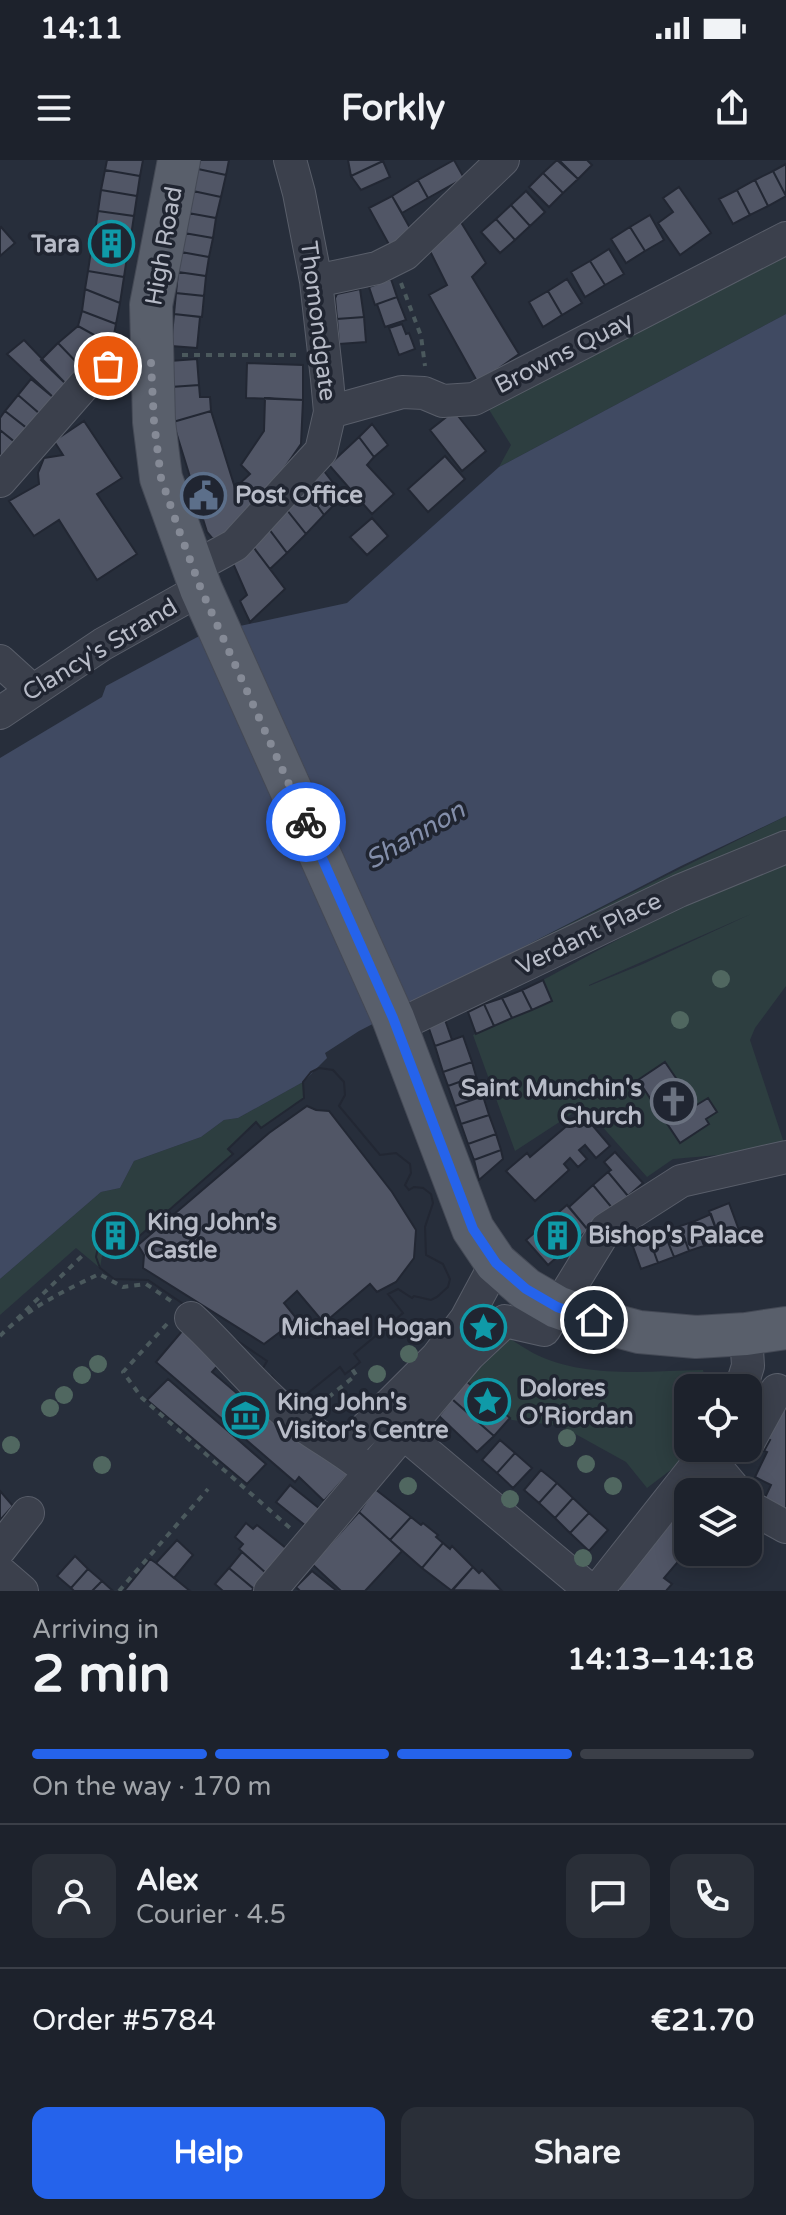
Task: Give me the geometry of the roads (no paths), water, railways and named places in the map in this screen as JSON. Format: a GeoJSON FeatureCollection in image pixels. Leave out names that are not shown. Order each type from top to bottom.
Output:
{"type":"FeatureCollection","features":[{"type":"Feature","properties":{"kind":"main road","name":"High Road"},"geometry":{"type":"LineString","coordinates":[[179,160],[151,305],[166,359],[154,422],[161,478],[202,590],[394,1022],[473,1229],[496,1263],[526,1289],[557,1307],[639,1332],[696,1337],[766,1331]]}},
{"type":"Feature","properties":{"kind":"street","name":"Thomondgate"},"geometry":{"type":"LineString","coordinates":[[202,590],[235,545],[321,451],[330,412],[316,281],[290,160]]}},
{"type":"Feature","properties":{"kind":"street"},"geometry":{"type":"LineString","coordinates":[[316,281],[377,268],[405,254],[503,160]]}},
{"type":"Feature","properties":{"kind":"street","name":"Browns Quay"},"geometry":{"type":"LineString","coordinates":[[330,412],[402,392],[424,393],[443,401],[474,399],[786,238]]}},
{"type":"Feature","properties":{"kind":"street"},"geometry":{"type":"LineString","coordinates":[[0,481],[61,409],[108,366],[166,359]]}},
{"type":"Feature","properties":{"kind":"street","name":"Clancy's Strand"},"geometry":{"type":"LineString","coordinates":[[0,713],[103,644],[202,590]]}},
{"type":"Feature","properties":{"kind":"street"},"geometry":{"type":"LineString","coordinates":[[0,661],[32,690]]}},
{"type":"Feature","properties":{"kind":"street","name":"Verdant Place"},"geometry":{"type":"LineString","coordinates":[[394,1022],[679,891],[786,847]]}},
{"type":"Feature","properties":{"kind":"street"},"geometry":{"type":"LineString","coordinates":[[270,1591],[469,1355],[505,1321],[544,1330],[606,1229],[681,1181],[786,1157]]}},
{"type":"Feature","properties":{"kind":"street"},"geometry":{"type":"LineString","coordinates":[[343,1451],[437,1357],[466,1319],[496,1263]]}},
{"type":"Feature","properties":{"kind":"street"},"geometry":{"type":"LineString","coordinates":[[186,1313],[249,1380],[287,1413],[369,1472]]}},
{"type":"Feature","properties":{"kind":"street"},"geometry":{"type":"LineString","coordinates":[[745,1374],[766,1331]]}},
{"type":"Feature","properties":{"kind":"street"},"geometry":{"type":"LineString","coordinates":[[762,1417],[777,1390]]}},
{"type":"Feature","properties":{"kind":"street"},"geometry":{"type":"LineString","coordinates":[[402,1432],[591,1591]]}},
{"type":"Feature","properties":{"kind":"street"},"geometry":{"type":"LineString","coordinates":[[597,1591],[699,1462]]}},
{"type":"Feature","properties":{"kind":"street"},"geometry":{"type":"LineString","coordinates":[[0,1549],[28,1513]]}},
{"type":"Feature","properties":{"kind":"street"},"geometry":{"type":"LineString","coordinates":[[762,1514],[786,1527]]}},
{"type":"Feature","properties":{"kind":"street"},"geometry":{"type":"LineString","coordinates":[[0,1572],[22,1591]]}},
{"type":"Feature","properties":{"kind":"water","name":"Shannon"},"geometry":{"type":"Polygon","coordinates":[[[786,314],[786,816],[681,866],[359,1031],[325,1053],[327,1058],[303,1082],[238,1118],[224,1120],[201,1137],[134,1161],[120,1188],[101,1192],[0,1279],[0,758],[102,697],[106,686],[203,634],[347,603],[499,467],[786,314]]]}},
{"type":"Feature","properties":{"kind":"place","name":"Tara"},"geometry":{"type":"Point","coordinates":[111,244]}},
{"type":"Feature","properties":{"kind":"place","name":"Post Office"},"geometry":{"type":"Point","coordinates":[204,495]}},
{"type":"Feature","properties":{"kind":"place","name":"Saint Munchin's Church"},"geometry":{"type":"Point","coordinates":[673,1102]}},
{"type":"Feature","properties":{"kind":"place","name":"Bishop's Palace"},"geometry":{"type":"Point","coordinates":[557,1235]}},
{"type":"Feature","properties":{"kind":"place","name":"King John's Castle"},"geometry":{"type":"Point","coordinates":[116,1236]}},
{"type":"Feature","properties":{"kind":"place","name":"Michael Hogan"},"geometry":{"type":"Point","coordinates":[483,1327]}},
{"type":"Feature","properties":{"kind":"place","name":"Dolores O'Riordan"},"geometry":{"type":"Point","coordinates":[488,1402]}},
{"type":"Feature","properties":{"kind":"place","name":"King John's Visitor's Centre"},"geometry":{"type":"Point","coordinates":[246,1416]}}]}
